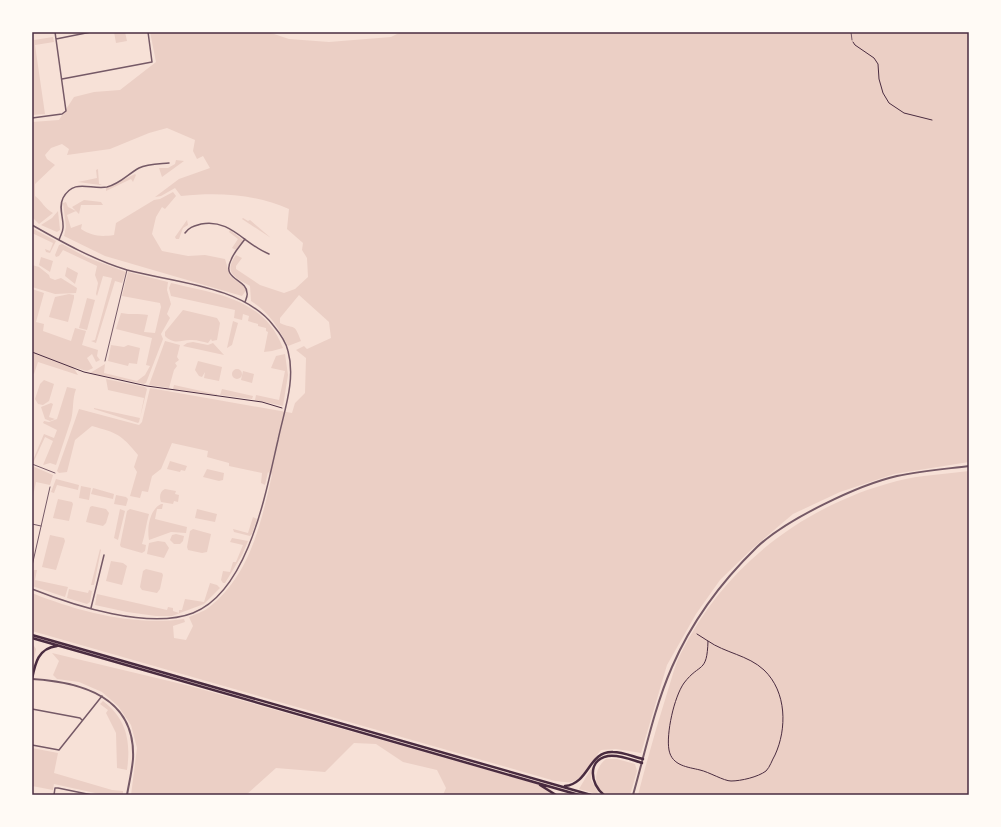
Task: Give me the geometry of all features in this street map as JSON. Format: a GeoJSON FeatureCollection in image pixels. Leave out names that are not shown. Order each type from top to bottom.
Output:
{"type":"FeatureCollection","features":[{"type":"Feature","properties":{"kind":"main road"},"geometry":{"type":"LineString","coordinates":[[32,635],[591,795]]}},
{"type":"Feature","properties":{"kind":"main road"},"geometry":{"type":"LineString","coordinates":[[32,638],[580,795]]}},
{"type":"Feature","properties":{"kind":"main road"},"geometry":{"type":"LineString","coordinates":[[32,679],[38,656],[48,648],[59,646]]}},
{"type":"Feature","properties":{"kind":"main road"},"geometry":{"type":"LineString","coordinates":[[563,787],[579,782],[595,759],[605,753],[618,752],[643,759]]}},
{"type":"Feature","properties":{"kind":"main road"},"geometry":{"type":"LineString","coordinates":[[604,795],[596,787],[592,777],[595,766],[599,760],[613,756],[642,763]]}},
{"type":"Feature","properties":{"kind":"main road"},"geometry":{"type":"LineString","coordinates":[[536,783],[556,795]]}},
{"type":"Feature","properties":{"kind":"street"},"geometry":{"type":"LineString","coordinates":[[32,118],[62,114],[66,111],[55,32]]}},
{"type":"Feature","properties":{"kind":"street"},"geometry":{"type":"LineString","coordinates":[[56,38],[91,32]]}},
{"type":"Feature","properties":{"kind":"street"},"geometry":{"type":"LineString","coordinates":[[62,79],[152,62],[148,32]]}},
{"type":"Feature","properties":{"kind":"street"},"geometry":{"type":"LineString","coordinates":[[59,240],[63,229],[61,208],[62,199],[73,187],[82,185],[109,186],[127,178],[139,168],[150,165],[169,164]]}},
{"type":"Feature","properties":{"kind":"street"},"geometry":{"type":"LineString","coordinates":[[185,232],[190,227],[205,224],[223,225],[234,230],[245,240],[269,254]]}},
{"type":"Feature","properties":{"kind":"street"},"geometry":{"type":"LineString","coordinates":[[32,225],[98,259],[127,270],[187,284],[245,302],[265,316],[274,326],[288,350],[290,381],[287,402],[257,528],[235,572],[217,597],[195,612],[173,619],[154,619],[132,617],[91,608],[59,600],[32,589]]}},
{"type":"Feature","properties":{"kind":"street"},"geometry":{"type":"LineString","coordinates":[[245,240],[230,261],[228,269],[232,277],[246,287],[248,293],[245,302]]}},
{"type":"Feature","properties":{"kind":"street"},"geometry":{"type":"LineString","coordinates":[[633,795],[666,681],[682,645],[700,615],[723,584],[758,546],[790,523],[864,486],[896,476],[969,466]]}},
{"type":"Feature","properties":{"kind":"street"},"geometry":{"type":"LineString","coordinates":[[91,608],[104,555]]}},
{"type":"Feature","properties":{"kind":"street"},"geometry":{"type":"LineString","coordinates":[[32,679],[74,684],[91,690],[114,705],[128,725],[131,738],[133,759],[128,795]]}},
{"type":"Feature","properties":{"kind":"street"},"geometry":{"type":"LineString","coordinates":[[32,745],[57,750],[65,744],[102,696]]}},
{"type":"Feature","properties":{"kind":"street"},"geometry":{"type":"LineString","coordinates":[[32,709],[80,718],[83,721]]}},
{"type":"Feature","properties":{"kind":"street"},"geometry":{"type":"LineString","coordinates":[[54,795],[55,788],[92,795]]}},
{"type":"Feature","properties":{"kind":"lane"},"geometry":{"type":"LineString","coordinates":[[851,32],[852,40]]}},
{"type":"Feature","properties":{"kind":"lane"},"geometry":{"type":"LineString","coordinates":[[105,361],[127,270]]}},
{"type":"Feature","properties":{"kind":"lane"},"geometry":{"type":"LineString","coordinates":[[32,464],[55,474]]}},
{"type":"Feature","properties":{"kind":"lane"},"geometry":{"type":"LineString","coordinates":[[32,566],[50,487]]}},
{"type":"Feature","properties":{"kind":"lane"},"geometry":{"type":"LineString","coordinates":[[32,524],[41,526]]}},
{"type":"Feature","properties":{"kind":"path"},"geometry":{"type":"LineString","coordinates":[[852,40],[855,45],[874,58],[878,64],[879,79],[883,93],[889,103],[904,112],[932,120]]}},
{"type":"Feature","properties":{"kind":"path"},"geometry":{"type":"LineString","coordinates":[[32,352],[84,372],[147,386],[262,402],[282,408]]}},
{"type":"Feature","properties":{"kind":"path"},"geometry":{"type":"LineString","coordinates":[[697,634],[716,646],[745,657],[764,670],[781,700],[784,726],[782,740],[766,770],[757,776],[730,781],[710,772],[679,765],[672,758],[669,751],[669,738],[678,692],[685,682],[703,666],[707,660],[708,641]]}},
{"type":"Feature","properties":{"kind":"shaded area"},"geometry":{"type":"Polygon","coordinates":[[[114,32],[125,32],[127,41],[116,43],[114,32]]]}},
{"type":"Feature","properties":{"kind":"shaded area"},"geometry":{"type":"Polygon","coordinates":[[[150,32],[268,32],[289,39],[329,42],[391,37],[401,32],[969,32],[969,462],[894,474],[840,492],[793,514],[753,548],[720,580],[696,614],[667,665],[641,753],[616,749],[601,750],[583,774],[575,781],[571,782],[555,781],[32,631],[32,593],[69,606],[107,616],[146,621],[184,619],[185,622],[173,626],[174,638],[186,640],[193,626],[189,617],[206,609],[222,595],[244,565],[258,530],[272,475],[268,472],[265,485],[261,483],[262,473],[229,466],[229,463],[207,457],[208,451],[172,443],[161,469],[152,476],[148,492],[142,491],[140,498],[130,496],[137,472],[134,467],[138,455],[123,438],[92,426],[75,440],[67,472],[59,473],[57,471],[79,409],[139,425],[142,422],[150,388],[292,413],[295,403],[305,393],[306,358],[296,350],[304,346],[307,349],[331,338],[329,322],[299,295],[280,318],[280,323],[294,328],[297,331],[301,341],[288,346],[281,332],[268,315],[251,301],[250,286],[232,274],[232,261],[236,255],[242,258],[236,266],[236,269],[260,285],[284,293],[295,289],[308,277],[307,258],[302,250],[303,243],[287,229],[289,209],[263,200],[236,195],[209,194],[181,196],[175,188],[161,196],[155,197],[179,179],[210,168],[203,156],[197,159],[193,151],[195,140],[167,128],[149,133],[110,149],[67,155],[69,149],[62,144],[51,148],[45,155],[47,159],[55,165],[35,184],[35,196],[53,213],[39,224],[32,217],[32,122],[59,120],[74,97],[94,92],[120,90],[156,62],[150,32]]]}},
{"type":"Feature","properties":{"kind":"shaded area"},"geometry":{"type":"Polygon","coordinates":[[[32,35],[34,40],[53,37],[54,42],[35,45],[45,114],[32,115],[32,35]]]}},
{"type":"Feature","properties":{"kind":"shaded area"},"geometry":{"type":"Polygon","coordinates":[[[176,160],[184,161],[162,177],[159,168],[168,168],[175,164],[176,160]]]}},
{"type":"Feature","properties":{"kind":"shaded area"},"geometry":{"type":"Polygon","coordinates":[[[98,169],[99,184],[102,184],[100,185],[78,182],[97,178],[96,170],[98,169]]]}},
{"type":"Feature","properties":{"kind":"shaded area"},"geometry":{"type":"Polygon","coordinates":[[[135,174],[136,175],[133,182],[131,179],[106,191],[106,188],[135,174]]]}},
{"type":"Feature","properties":{"kind":"shaded area"},"geometry":{"type":"Polygon","coordinates":[[[173,192],[176,196],[165,209],[162,207],[156,217],[152,234],[162,251],[188,256],[205,255],[225,259],[230,276],[247,289],[242,296],[105,256],[64,236],[66,227],[63,203],[66,202],[68,207],[76,211],[67,215],[71,228],[82,224],[81,229],[89,233],[100,236],[109,236],[114,235],[116,223],[154,200],[160,199],[173,192]]]}},
{"type":"Feature","properties":{"kind":"shaded area"},"geometry":{"type":"Polygon","coordinates":[[[84,200],[101,202],[103,205],[81,205],[79,214],[72,207],[84,200]]]}},
{"type":"Feature","properties":{"kind":"shaded area"},"geometry":{"type":"Polygon","coordinates":[[[58,211],[60,230],[57,232],[41,225],[52,218],[58,211]]]}},
{"type":"Feature","properties":{"kind":"shaded area"},"geometry":{"type":"Polygon","coordinates":[[[243,218],[248,221],[250,220],[271,238],[242,219],[243,218]]]}},
{"type":"Feature","properties":{"kind":"shaded area"},"geometry":{"type":"Polygon","coordinates":[[[187,220],[188,225],[183,228],[179,239],[176,239],[175,237],[187,220]]]}},
{"type":"Feature","properties":{"kind":"shaded area"},"geometry":{"type":"Polygon","coordinates":[[[32,228],[56,241],[50,253],[46,252],[45,249],[50,251],[53,243],[32,233],[32,228]]]}},
{"type":"Feature","properties":{"kind":"shaded area"},"geometry":{"type":"Polygon","coordinates":[[[230,230],[243,240],[236,250],[232,248],[238,239],[229,232],[230,230]]]}},
{"type":"Feature","properties":{"kind":"shaded area"},"geometry":{"type":"Polygon","coordinates":[[[62,244],[86,257],[126,272],[122,283],[115,281],[96,343],[91,341],[95,340],[112,278],[103,276],[97,296],[98,283],[95,275],[97,266],[63,250],[59,256],[56,257],[55,255],[59,245],[62,244]]]}},
{"type":"Feature","properties":{"kind":"shaded area"},"geometry":{"type":"Polygon","coordinates":[[[41,257],[53,261],[50,272],[39,265],[41,257]]]}},
{"type":"Feature","properties":{"kind":"shaded area"},"geometry":{"type":"Polygon","coordinates":[[[32,265],[39,267],[49,275],[50,278],[55,280],[61,278],[77,288],[76,293],[55,294],[32,287],[32,265]]]}},
{"type":"Feature","properties":{"kind":"shaded area"},"geometry":{"type":"Polygon","coordinates":[[[67,267],[78,273],[75,284],[65,276],[67,267]]]}},
{"type":"Feature","properties":{"kind":"shaded area"},"geometry":{"type":"Polygon","coordinates":[[[128,272],[168,282],[167,290],[171,304],[167,314],[170,318],[161,334],[163,339],[146,383],[144,384],[90,373],[105,364],[104,373],[137,381],[145,375],[150,366],[146,365],[152,338],[116,329],[121,313],[144,314],[148,315],[144,332],[155,333],[161,307],[160,303],[122,296],[128,272]]]}},
{"type":"Feature","properties":{"kind":"shaded area"},"geometry":{"type":"Polygon","coordinates":[[[171,283],[221,295],[251,308],[264,318],[275,331],[283,348],[264,352],[268,332],[266,331],[266,328],[248,321],[249,316],[243,314],[242,320],[234,318],[235,310],[171,296],[169,288],[171,283]]]}},
{"type":"Feature","properties":{"kind":"shaded area"},"geometry":{"type":"Polygon","coordinates":[[[32,289],[44,293],[36,322],[44,324],[43,331],[71,341],[75,328],[86,331],[82,345],[98,350],[97,356],[100,360],[96,362],[92,354],[87,358],[93,368],[87,371],[73,367],[78,375],[38,362],[34,374],[32,373],[32,289]]]}},
{"type":"Feature","properties":{"kind":"shaded area"},"geometry":{"type":"Polygon","coordinates":[[[69,294],[74,295],[74,298],[68,322],[49,317],[55,297],[69,294]]]}},
{"type":"Feature","properties":{"kind":"shaded area"},"geometry":{"type":"Polygon","coordinates":[[[87,298],[95,300],[87,330],[79,328],[87,298]]]}},
{"type":"Feature","properties":{"kind":"shaded area"},"geometry":{"type":"Polygon","coordinates":[[[183,310],[217,318],[220,323],[217,340],[212,341],[211,339],[208,343],[194,340],[172,341],[165,336],[165,332],[183,310]]]}},
{"type":"Feature","properties":{"kind":"shaded area"},"geometry":{"type":"Polygon","coordinates":[[[233,321],[238,323],[232,345],[227,348],[233,321]]]}},
{"type":"Feature","properties":{"kind":"shaded area"},"geometry":{"type":"Polygon","coordinates":[[[165,341],[180,345],[177,357],[179,360],[175,363],[177,366],[174,370],[169,388],[149,385],[165,341]]]}},
{"type":"Feature","properties":{"kind":"shaded area"},"geometry":{"type":"Polygon","coordinates":[[[193,342],[208,345],[213,343],[224,355],[183,346],[187,343],[193,342]]]}},
{"type":"Feature","properties":{"kind":"shaded area"},"geometry":{"type":"Polygon","coordinates":[[[111,345],[124,347],[128,345],[140,348],[137,364],[129,363],[128,366],[108,361],[111,345]]]}},
{"type":"Feature","properties":{"kind":"shaded area"},"geometry":{"type":"Polygon","coordinates":[[[285,354],[288,375],[283,406],[255,400],[256,395],[279,400],[285,371],[271,368],[276,356],[285,354]]]}},
{"type":"Feature","properties":{"kind":"shaded area"},"geometry":{"type":"Polygon","coordinates":[[[198,361],[222,367],[219,381],[204,378],[205,372],[202,377],[199,376],[195,370],[198,361]]]}},
{"type":"Feature","properties":{"kind":"shaded area"},"geometry":{"type":"Polygon","coordinates":[[[237,369],[242,374],[237,379],[232,374],[237,369]]]}},
{"type":"Feature","properties":{"kind":"shaded area"},"geometry":{"type":"Polygon","coordinates":[[[243,371],[254,374],[252,383],[241,380],[243,371]]]}},
{"type":"Feature","properties":{"kind":"shaded area"},"geometry":{"type":"Polygon","coordinates":[[[106,379],[145,387],[147,389],[140,417],[144,398],[108,390],[106,379]]]}},
{"type":"Feature","properties":{"kind":"shaded area"},"geometry":{"type":"Polygon","coordinates":[[[44,380],[54,384],[49,401],[43,405],[38,404],[35,399],[40,384],[44,380]]]}},
{"type":"Feature","properties":{"kind":"shaded area"},"geometry":{"type":"Polygon","coordinates":[[[174,385],[217,394],[217,395],[173,389],[174,385]]]}},
{"type":"Feature","properties":{"kind":"shaded area"},"geometry":{"type":"Polygon","coordinates":[[[67,387],[76,389],[71,420],[56,465],[50,463],[43,465],[53,441],[45,437],[34,461],[33,460],[44,434],[54,438],[57,430],[43,423],[44,421],[49,422],[57,419],[67,387]]]}},
{"type":"Feature","properties":{"kind":"shaded area"},"geometry":{"type":"Polygon","coordinates":[[[222,389],[253,396],[252,399],[220,395],[222,389]]]}},
{"type":"Feature","properties":{"kind":"shaded area"},"geometry":{"type":"Polygon","coordinates":[[[51,403],[53,404],[49,417],[55,419],[50,421],[45,419],[41,407],[51,403]]]}},
{"type":"Feature","properties":{"kind":"shaded area"},"geometry":{"type":"Polygon","coordinates":[[[94,408],[140,418],[138,423],[94,408]]]}},
{"type":"Feature","properties":{"kind":"shaded area"},"geometry":{"type":"Polygon","coordinates":[[[170,461],[187,466],[185,471],[181,470],[180,472],[167,469],[170,461]]]}},
{"type":"Feature","properties":{"kind":"shaded area"},"geometry":{"type":"Polygon","coordinates":[[[32,466],[53,475],[50,485],[36,482],[32,501],[32,466]]]}},
{"type":"Feature","properties":{"kind":"shaded area"},"geometry":{"type":"Polygon","coordinates":[[[207,469],[224,473],[223,480],[219,481],[203,477],[207,469]]]}},
{"type":"Feature","properties":{"kind":"shaded area"},"geometry":{"type":"Polygon","coordinates":[[[969,471],[969,795],[638,795],[660,716],[679,657],[699,622],[720,593],[744,567],[770,543],[799,523],[830,506],[863,492],[897,481],[924,476],[969,471]]]}},
{"type":"Feature","properties":{"kind":"shaded area"},"geometry":{"type":"Polygon","coordinates":[[[56,479],[79,485],[78,490],[57,485],[54,493],[51,492],[56,479]]]}},
{"type":"Feature","properties":{"kind":"shaded area"},"geometry":{"type":"Polygon","coordinates":[[[81,486],[91,488],[89,500],[79,498],[81,486]]]}},
{"type":"Feature","properties":{"kind":"shaded area"},"geometry":{"type":"Polygon","coordinates":[[[93,488],[114,494],[113,499],[91,494],[93,488]]]}},
{"type":"Feature","properties":{"kind":"shaded area"},"geometry":{"type":"Polygon","coordinates":[[[165,489],[176,491],[175,494],[179,495],[178,502],[174,501],[173,504],[161,502],[160,494],[165,489]]]}},
{"type":"Feature","properties":{"kind":"shaded area"},"geometry":{"type":"Polygon","coordinates":[[[116,495],[126,497],[128,499],[126,506],[114,504],[116,495]]]}},
{"type":"Feature","properties":{"kind":"shaded area"},"geometry":{"type":"Polygon","coordinates":[[[58,499],[72,502],[73,504],[69,521],[53,518],[58,499]]]}},
{"type":"Feature","properties":{"kind":"shaded area"},"geometry":{"type":"Polygon","coordinates":[[[161,504],[163,504],[162,509],[157,509],[155,519],[187,527],[186,533],[171,532],[149,540],[148,531],[151,515],[161,504]]]}},
{"type":"Feature","properties":{"kind":"shaded area"},"geometry":{"type":"Polygon","coordinates":[[[92,506],[106,509],[109,513],[106,523],[103,526],[86,522],[90,507],[92,506]]]}},
{"type":"Feature","properties":{"kind":"shaded area"},"geometry":{"type":"Polygon","coordinates":[[[120,509],[125,511],[118,540],[114,538],[120,509]]]}},
{"type":"Feature","properties":{"kind":"shaded area"},"geometry":{"type":"Polygon","coordinates":[[[130,509],[149,514],[142,544],[146,545],[145,551],[142,553],[121,547],[120,545],[127,511],[130,509]]]}},
{"type":"Feature","properties":{"kind":"shaded area"},"geometry":{"type":"Polygon","coordinates":[[[197,509],[217,514],[215,522],[195,518],[197,509]]]}},
{"type":"Feature","properties":{"kind":"shaded area"},"geometry":{"type":"Polygon","coordinates":[[[253,517],[257,519],[250,536],[234,532],[233,529],[248,533],[253,517]]]}},
{"type":"Feature","properties":{"kind":"shaded area"},"geometry":{"type":"Polygon","coordinates":[[[193,529],[211,534],[207,552],[202,553],[188,550],[187,547],[190,531],[193,529]]]}},
{"type":"Feature","properties":{"kind":"shaded area"},"geometry":{"type":"Polygon","coordinates":[[[176,534],[184,536],[183,541],[180,544],[174,544],[170,540],[172,535],[176,534]]]}},
{"type":"Feature","properties":{"kind":"shaded area"},"geometry":{"type":"Polygon","coordinates":[[[50,535],[64,538],[65,541],[56,570],[42,567],[50,535]]]}},
{"type":"Feature","properties":{"kind":"shaded area"},"geometry":{"type":"Polygon","coordinates":[[[232,538],[248,541],[242,555],[225,583],[223,583],[221,580],[223,571],[230,572],[233,562],[236,562],[243,545],[230,542],[232,538]]]}},
{"type":"Feature","properties":{"kind":"shaded area"},"geometry":{"type":"Polygon","coordinates":[[[158,541],[165,542],[169,548],[164,558],[147,554],[149,543],[158,541]]]}},
{"type":"Feature","properties":{"kind":"shaded area"},"geometry":{"type":"Polygon","coordinates":[[[100,549],[94,585],[91,585],[100,549]]]}},
{"type":"Feature","properties":{"kind":"shaded area"},"geometry":{"type":"Polygon","coordinates":[[[111,561],[123,563],[127,566],[122,585],[106,581],[111,561]]]}},
{"type":"Feature","properties":{"kind":"shaded area"},"geometry":{"type":"Polygon","coordinates":[[[146,569],[162,573],[163,575],[160,589],[157,593],[142,590],[140,587],[143,571],[146,569]]]}},
{"type":"Feature","properties":{"kind":"shaded area"},"geometry":{"type":"Polygon","coordinates":[[[34,570],[37,570],[35,580],[68,587],[65,597],[32,586],[32,574],[34,570]]]}},
{"type":"Feature","properties":{"kind":"shaded area"},"geometry":{"type":"Polygon","coordinates":[[[210,583],[217,585],[220,588],[204,604],[172,616],[156,616],[127,612],[95,605],[97,594],[167,610],[168,607],[173,608],[173,611],[179,613],[179,610],[182,610],[185,599],[204,602],[210,583]]]}},
{"type":"Feature","properties":{"kind":"shaded area"},"geometry":{"type":"Polygon","coordinates":[[[69,589],[88,593],[89,590],[92,591],[90,602],[87,604],[67,598],[69,589]]]}},
{"type":"Feature","properties":{"kind":"shaded area"},"geometry":{"type":"Polygon","coordinates":[[[32,643],[36,649],[32,670],[32,643]]]}},
{"type":"Feature","properties":{"kind":"shaded area"},"geometry":{"type":"Polygon","coordinates":[[[52,653],[190,686],[548,787],[557,795],[443,795],[446,788],[437,770],[403,762],[376,744],[354,743],[325,772],[276,768],[246,795],[131,795],[137,748],[131,725],[118,706],[102,692],[79,682],[57,679],[53,675],[59,661],[52,653]]]}},
{"type":"Feature","properties":{"kind":"shaded area"},"geometry":{"type":"Polygon","coordinates":[[[103,701],[117,715],[126,732],[128,750],[127,770],[117,768],[116,733],[106,713],[108,710],[100,704],[103,701]]]}},
{"type":"Feature","properties":{"kind":"shaded area"},"geometry":{"type":"Polygon","coordinates":[[[32,748],[58,753],[54,773],[112,790],[123,791],[123,795],[104,795],[54,784],[53,790],[32,786],[32,748]]]}},
{"type":"Feature","properties":{"kind":"shaded area"},"geometry":{"type":"Polygon","coordinates":[[[606,759],[617,759],[635,764],[637,771],[630,795],[610,796],[599,788],[596,778],[597,773],[602,763],[606,759]]]}},
{"type":"Feature","properties":{"kind":"shaded area"},"geometry":{"type":"Polygon","coordinates":[[[592,767],[591,780],[598,792],[597,794],[579,789],[592,767]]]}}]}
